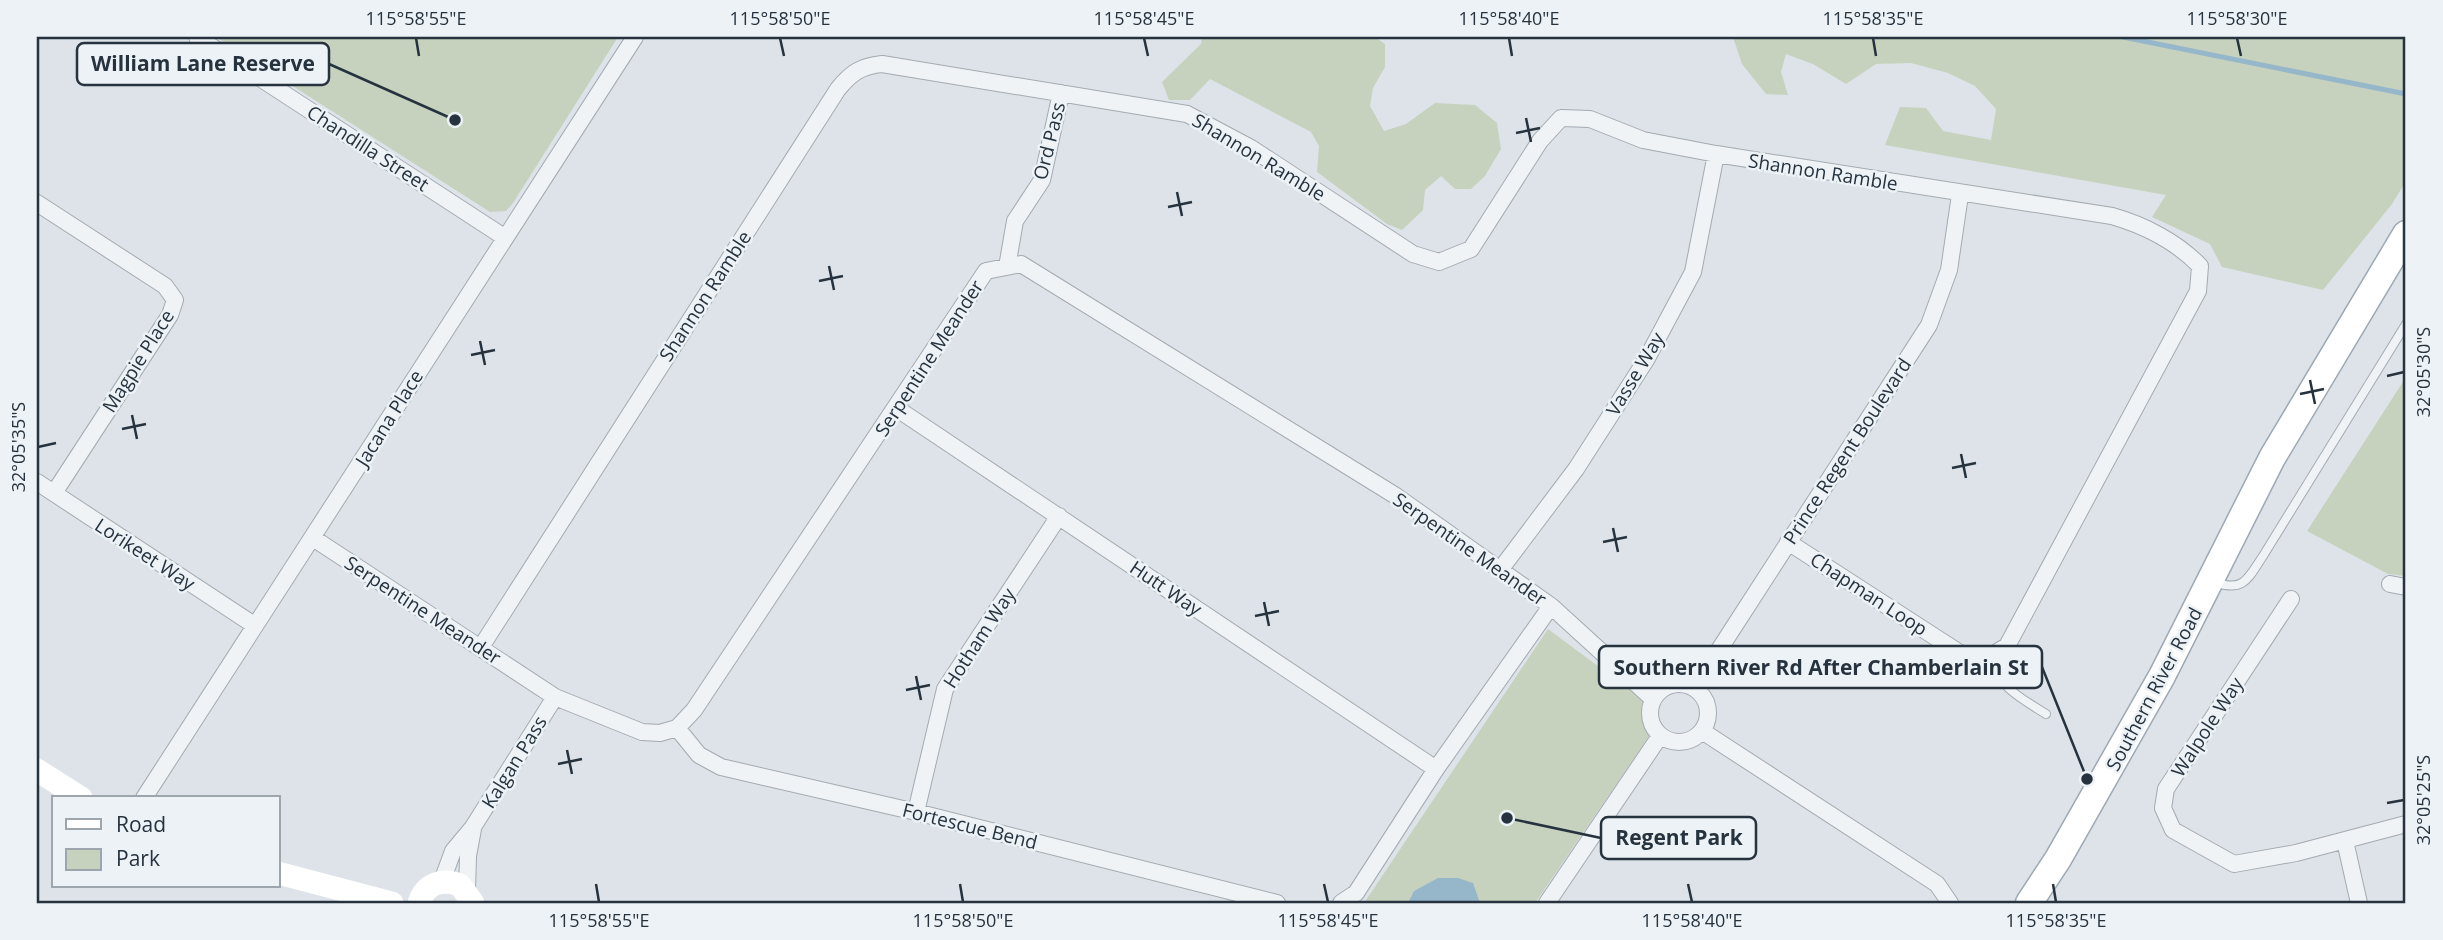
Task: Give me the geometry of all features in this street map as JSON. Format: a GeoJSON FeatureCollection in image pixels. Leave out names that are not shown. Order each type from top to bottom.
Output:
{"type":"FeatureCollection","features":[{"type":"Feature","properties":{"kind":"main road","name":"Southern River Road"},"geometry":{"type":"LineString","coordinates":[[2029,903],[2112,766],[2211,581],[2272,458],[2406,234]]}},
{"type":"Feature","properties":{"kind":"main road"},"geometry":{"type":"LineString","coordinates":[[37,770],[78,796]]}},
{"type":"Feature","properties":{"kind":"main road"},"geometry":{"type":"LineString","coordinates":[[280,873],[392,903]]}},
{"type":"Feature","properties":{"kind":"main road"},"geometry":{"type":"LineString","coordinates":[[360,893],[429,892],[460,885],[470,897]]}},
{"type":"Feature","properties":{"kind":"street","name":"Chandilla Street"},"geometry":{"type":"LineString","coordinates":[[197,37],[504,237]]}},
{"type":"Feature","properties":{"kind":"street","name":"Jacana Place"},"geometry":{"type":"LineString","coordinates":[[145,796],[635,37]]}},
{"type":"Feature","properties":{"kind":"street","name":"Shannon Ramble"},"geometry":{"type":"LineString","coordinates":[[481,647],[838,89],[850,74],[864,65],[882,64],[1188,114],[1251,148],[1413,254],[1438,262],[1471,249],[1540,141],[1561,118],[1590,120],[1643,140],[1716,154],[2127,220],[2183,249],[2200,265],[2198,291],[2007,646],[1989,657]]}},
{"type":"Feature","properties":{"kind":"street","name":"Ord Pass"},"geometry":{"type":"LineString","coordinates":[[1007,267],[1015,221],[1042,180],[1061,93]]}},
{"type":"Feature","properties":{"kind":"street","name":"Vasse Way"},"geometry":{"type":"LineString","coordinates":[[1500,570],[1576,469],[1646,360],[1693,272],[1716,154]]}},
{"type":"Feature","properties":{"kind":"street","name":"Prince Regent Boulevard"},"geometry":{"type":"LineString","coordinates":[[1687,685],[1717,653],[1929,325],[1949,270],[1960,194]]}},
{"type":"Feature","properties":{"kind":"street","name":"Magpie Place"},"geometry":{"type":"LineString","coordinates":[[37,203],[165,286],[175,300],[170,315],[54,493]]}},
{"type":"Feature","properties":{"kind":"street","name":"Serpentine Meander"},"geometry":{"type":"LineString","coordinates":[[313,538],[555,697],[642,732],[660,733],[677,727],[694,710],[986,271],[1021,264],[1396,496],[1551,607],[1653,699]]}},
{"type":"Feature","properties":{"kind":"street","name":"Hutt Way"},"geometry":{"type":"LineString","coordinates":[[896,408],[1436,769]]}},
{"type":"Feature","properties":{"kind":"street","name":"Lorikeet Way"},"geometry":{"type":"LineString","coordinates":[[37,482],[254,625]]}},
{"type":"Feature","properties":{"kind":"street","name":"Hotham Way"},"geometry":{"type":"LineString","coordinates":[[916,812],[945,690],[1059,516]]}},
{"type":"Feature","properties":{"kind":"street","name":"Chapman Loop"},"geometry":{"type":"LineString","coordinates":[[1788,542],[1966,657],[1989,657]]}},
{"type":"Feature","properties":{"kind":"street","name":"Walpole Way"},"geometry":{"type":"LineString","coordinates":[[2291,599],[2166,789],[2163,808],[2173,830],[2234,864],[2345,841],[2406,824]]}},
{"type":"Feature","properties":{"kind":"street"},"geometry":{"type":"LineString","coordinates":[[1341,903],[1356,893],[1436,769],[1551,607]]}},
{"type":"Feature","properties":{"kind":"street"},"geometry":{"type":"LineString","coordinates":[[1669,685],[1687,685],[1699,692],[1705,700],[1708,716],[1702,731],[1684,743],[1660,736],[1650,718],[1653,699],[1669,685]]}},
{"type":"Feature","properties":{"kind":"street","name":"Kalgan Pass"},"geometry":{"type":"LineString","coordinates":[[429,892],[453,850],[473,827],[555,697]]}},
{"type":"Feature","properties":{"kind":"street","name":"Fortescue Bend"},"geometry":{"type":"LineString","coordinates":[[677,727],[699,755],[721,767],[916,812],[1277,903]]}},
{"type":"Feature","properties":{"kind":"street"},"geometry":{"type":"LineString","coordinates":[[1702,731],[1937,884],[1950,902]]}},
{"type":"Feature","properties":{"kind":"street"},"geometry":{"type":"LineString","coordinates":[[1547,903],[1660,736]]}},
{"type":"Feature","properties":{"kind":"street","name":"Kalgan Pass"},"geometry":{"type":"LineString","coordinates":[[470,897],[468,856],[473,827]]}},
{"type":"Feature","properties":{"kind":"street"},"geometry":{"type":"LineString","coordinates":[[2345,841],[2360,903]]}},
{"type":"Feature","properties":{"kind":"lane"},"geometry":{"type":"LineString","coordinates":[[2211,581],[2235,587],[2243,584],[2406,324]]}},
{"type":"Feature","properties":{"kind":"lane"},"geometry":{"type":"LineString","coordinates":[[1989,657],[1992,667],[2010,691],[2046,714]]}},
{"type":"Feature","properties":{"kind":"green space"},"geometry":{"type":"Polygon","coordinates":[[[216,37],[618,37],[513,203],[506,211],[490,212],[216,37]]]}},
{"type":"Feature","properties":{"kind":"green space"},"geometry":{"type":"Polygon","coordinates":[[[1202,37],[1375,37],[1385,44],[1385,67],[1373,88],[1370,106],[1384,131],[1406,124],[1435,103],[1475,105],[1497,123],[1501,149],[1485,176],[1471,189],[1455,189],[1441,176],[1425,190],[1423,210],[1402,230],[1387,224],[1317,172],[1319,146],[1311,132],[1210,79],[1190,100],[1169,100],[1162,82],[1201,44],[1202,37]]]}},
{"type":"Feature","properties":{"kind":"green space"},"geometry":{"type":"Polygon","coordinates":[[[1733,37],[2406,37],[2406,181],[2392,204],[2323,290],[2222,267],[2210,244],[2152,217],[2166,195],[1885,145],[1900,107],[1926,108],[1943,131],[1991,140],[1996,109],[1975,86],[1948,73],[1911,63],[1876,64],[1846,84],[1813,64],[1786,54],[1781,72],[1788,95],[1766,94],[1742,64],[1733,37]]]}},
{"type":"Feature","properties":{"kind":"green space"},"geometry":{"type":"Polygon","coordinates":[[[2406,377],[2406,576],[2388,574],[2307,531],[2406,377]]]}},
{"type":"Feature","properties":{"kind":"green space"},"geometry":{"type":"Polygon","coordinates":[[[1548,629],[1645,701],[1651,717],[1650,735],[1535,903],[1364,903],[1548,629]]]}},
{"type":"Feature","properties":{"kind":"water"},"geometry":{"type":"Polygon","coordinates":[[[1438,878],[1458,878],[1473,883],[1480,903],[1408,903],[1414,891],[1438,878]]]}},
{"type":"Feature","properties":{"kind":"waterway"},"geometry":{"type":"LineString","coordinates":[[2123,37],[2406,94]]}},
{"type":"Feature","properties":{"kind":"place","name":"William Lane Reserve"},"geometry":{"type":"Point","coordinates":[455,120]}},
{"type":"Feature","properties":{"kind":"place","name":"Southern River Rd After Chamberlain St"},"geometry":{"type":"Point","coordinates":[2087,779]}},
{"type":"Feature","properties":{"kind":"place","name":"Regent Park"},"geometry":{"type":"Point","coordinates":[1507,818]}}]}
